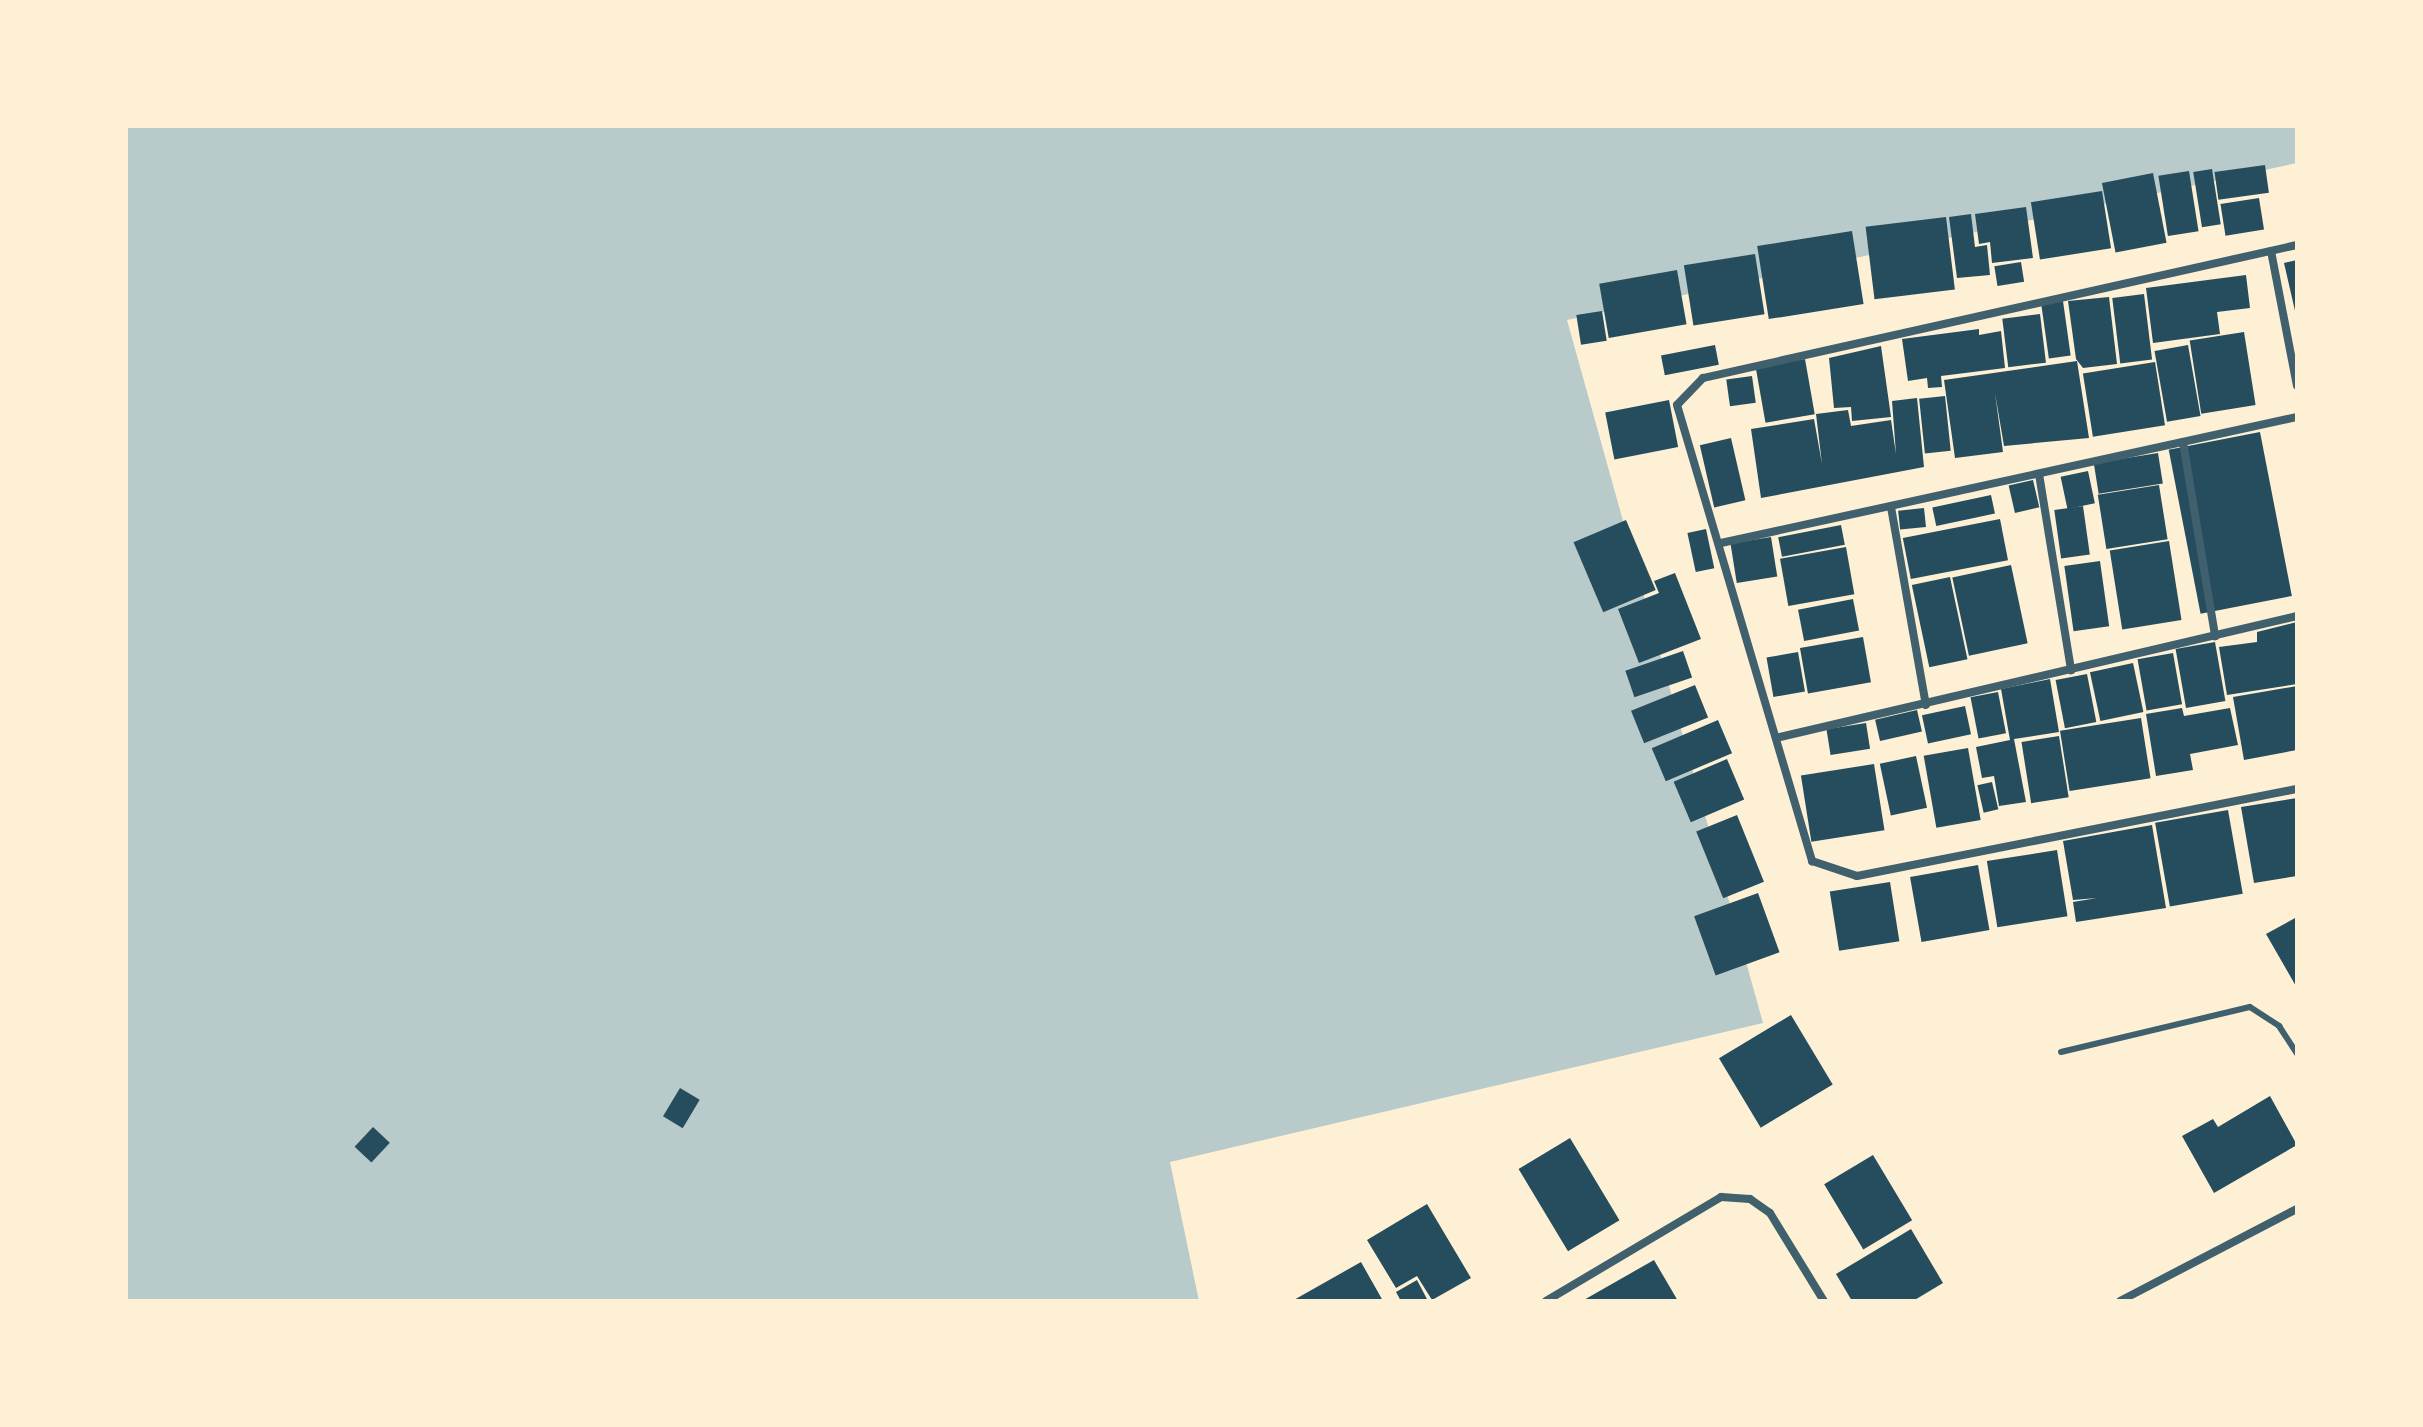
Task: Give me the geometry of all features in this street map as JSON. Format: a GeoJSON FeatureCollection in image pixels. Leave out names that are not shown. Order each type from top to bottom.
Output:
{"type":"FeatureCollection","features":[{"type":"Feature","properties":{"kind":"street"},"geometry":{"type":"LineString","coordinates":[[2297,245],[1703,378],[1677,405],[1780,737],[1812,861],[1839,875],[2297,789]]}},
{"type":"Feature","properties":{"kind":"street"},"geometry":{"type":"LineString","coordinates":[[2271,251],[2297,386]]}},
{"type":"Feature","properties":{"kind":"street"},"geometry":{"type":"LineString","coordinates":[[1721,543],[2297,417]]}},
{"type":"Feature","properties":{"kind":"street"},"geometry":{"type":"LineString","coordinates":[[2183,442],[2215,636]]}},
{"type":"Feature","properties":{"kind":"street"},"geometry":{"type":"LineString","coordinates":[[2039,474],[2071,670]]}},
{"type":"Feature","properties":{"kind":"street"},"geometry":{"type":"LineString","coordinates":[[1891,507],[1926,705]]}},
{"type":"Feature","properties":{"kind":"street"},"geometry":{"type":"LineString","coordinates":[[1780,737],[2297,616]]}},
{"type":"Feature","properties":{"kind":"street"},"geometry":{"type":"LineString","coordinates":[[1546,1301],[1721,1197],[1750,1199],[1770,1213],[1824,1301]]}},
{"type":"Feature","properties":{"kind":"street"},"geometry":{"type":"LineString","coordinates":[[2120,1301],[2297,1209]]}},
{"type":"Feature","properties":{"kind":"lane"},"geometry":{"type":"LineString","coordinates":[[2061,1052],[2250,1007],[2279,1026],[2297,1054]]}},
{"type":"Feature","properties":{"kind":"shaded area"},"geometry":{"type":"Polygon","coordinates":[[[126,126],[2297,126],[2297,163],[1567,320],[1763,1023],[1170,1162],[1199,1301],[126,1301],[126,126]]]}},
{"type":"Feature","properties":{"kind":"building"},"geometry":{"type":"Polygon","coordinates":[[[2265,165],[2269,193],[2218,200],[2214,172],[2265,165]]]}},
{"type":"Feature","properties":{"kind":"building"},"geometry":{"type":"Polygon","coordinates":[[[2212,169],[2221,224],[2202,227],[2193,172],[2212,169]]]}},
{"type":"Feature","properties":{"kind":"building"},"geometry":{"type":"Polygon","coordinates":[[[2189,171],[2199,231],[2168,236],[2158,176],[2189,171]]]}},
{"type":"Feature","properties":{"kind":"building"},"geometry":{"type":"Polygon","coordinates":[[[2153,173],[2167,243],[2116,253],[2102,183],[2153,173]]]}},
{"type":"Feature","properties":{"kind":"building"},"geometry":{"type":"Polygon","coordinates":[[[2102,191],[2111,248],[2040,260],[2031,202],[2102,191]]]}},
{"type":"Feature","properties":{"kind":"building"},"geometry":{"type":"Polygon","coordinates":[[[2259,198],[2264,230],[2225,236],[2220,204],[2259,198]]]}},
{"type":"Feature","properties":{"kind":"building"},"geometry":{"type":"Polygon","coordinates":[[[2026,207],[2033,258],[1992,263],[1990,242],[1979,244],[1975,214],[2026,207]]]}},
{"type":"Feature","properties":{"kind":"building"},"geometry":{"type":"Polygon","coordinates":[[[1971,214],[1975,247],[1987,245],[1990,275],[1957,278],[1949,217],[1971,214]]]}},
{"type":"Feature","properties":{"kind":"building"},"geometry":{"type":"Polygon","coordinates":[[[1946,217],[1955,289],[1875,299],[1866,227],[1946,217]]]}},
{"type":"Feature","properties":{"kind":"building"},"geometry":{"type":"Polygon","coordinates":[[[1852,231],[1864,304],[1769,319],[1757,246],[1852,231]]]}},
{"type":"Feature","properties":{"kind":"building"},"geometry":{"type":"Polygon","coordinates":[[[1755,254],[1765,314],[1693,326],[1684,265],[1755,254]]]}},
{"type":"Feature","properties":{"kind":"building"},"geometry":{"type":"Polygon","coordinates":[[[2297,260],[2297,315],[2296,315],[2284,263],[2297,260]]]}},
{"type":"Feature","properties":{"kind":"building"},"geometry":{"type":"Polygon","coordinates":[[[2021,262],[2024,282],[1997,286],[1994,266],[2021,262]]]}},
{"type":"Feature","properties":{"kind":"building"},"geometry":{"type":"Polygon","coordinates":[[[1677,270],[1687,324],[1609,338],[1599,284],[1677,270]]]}},
{"type":"Feature","properties":{"kind":"building"},"geometry":{"type":"Polygon","coordinates":[[[2246,275],[2250,308],[2217,312],[2220,334],[2153,343],[2146,288],[2246,275]]]}},
{"type":"Feature","properties":{"kind":"building"},"geometry":{"type":"Polygon","coordinates":[[[2144,294],[2152,360],[2120,363],[2112,298],[2144,294]]]}},
{"type":"Feature","properties":{"kind":"building"},"geometry":{"type":"Polygon","coordinates":[[[2109,297],[2117,364],[2083,368],[2076,359],[2068,301],[2109,297]]]}},
{"type":"Feature","properties":{"kind":"building"},"geometry":{"type":"Polygon","coordinates":[[[2063,301],[2071,355],[2049,359],[2041,304],[2063,301]]]}},
{"type":"Feature","properties":{"kind":"building"},"geometry":{"type":"Polygon","coordinates":[[[1602,311],[1607,341],[1581,345],[1576,315],[1602,311]]]}},
{"type":"Feature","properties":{"kind":"building"},"geometry":{"type":"Polygon","coordinates":[[[2040,314],[2046,363],[2008,367],[2002,319],[2040,314]]]}},
{"type":"Feature","properties":{"kind":"building"},"geometry":{"type":"Polygon","coordinates":[[[1979,329],[1979,335],[2001,331],[2005,368],[1941,376],[1942,387],[1928,388],[1927,378],[1908,381],[1902,339],[1979,329]]]}},
{"type":"Feature","properties":{"kind":"building"},"geometry":{"type":"Polygon","coordinates":[[[2244,332],[2256,405],[2201,414],[2190,341],[2244,332]]]}},
{"type":"Feature","properties":{"kind":"building"},"geometry":{"type":"Polygon","coordinates":[[[1715,345],[1719,365],[1665,375],[1661,355],[1715,345]]]}},
{"type":"Feature","properties":{"kind":"building"},"geometry":{"type":"Polygon","coordinates":[[[2188,345],[2201,416],[2167,422],[2155,351],[2188,345]]]}},
{"type":"Feature","properties":{"kind":"building"},"geometry":{"type":"Polygon","coordinates":[[[1881,346],[1891,417],[1852,421],[1851,407],[1834,408],[1829,358],[1881,346]]]}},
{"type":"Feature","properties":{"kind":"building"},"geometry":{"type":"Polygon","coordinates":[[[1805,359],[1815,414],[1765,423],[1756,368],[1805,359]]]}},
{"type":"Feature","properties":{"kind":"building"},"geometry":{"type":"Polygon","coordinates":[[[2077,361],[2089,438],[2004,446],[1995,393],[2003,452],[1955,458],[1944,380],[2077,361]]]}},
{"type":"Feature","properties":{"kind":"building"},"geometry":{"type":"Polygon","coordinates":[[[2155,362],[2165,425],[2093,437],[2083,373],[2155,362]]]}},
{"type":"Feature","properties":{"kind":"building"},"geometry":{"type":"Polygon","coordinates":[[[1752,376],[1756,403],[1730,406],[1726,380],[1752,376]]]}},
{"type":"Feature","properties":{"kind":"building"},"geometry":{"type":"Polygon","coordinates":[[[1945,396],[1951,451],[1925,453],[1919,399],[1945,396]]]}},
{"type":"Feature","properties":{"kind":"building"},"geometry":{"type":"Polygon","coordinates":[[[1917,398],[1924,467],[1761,498],[1751,429],[1814,419],[1822,464],[1816,414],[1848,410],[1851,426],[1891,420],[1896,454],[1892,401],[1917,398]]]}},
{"type":"Feature","properties":{"kind":"building"},"geometry":{"type":"Polygon","coordinates":[[[1669,400],[1678,447],[1614,460],[1605,412],[1669,400]]]}},
{"type":"Feature","properties":{"kind":"building"},"geometry":{"type":"Polygon","coordinates":[[[2260,432],[2292,596],[2201,614],[2169,450],[2260,432]]]}},
{"type":"Feature","properties":{"kind":"building"},"geometry":{"type":"Polygon","coordinates":[[[1731,438],[1745,500],[1714,508],[1700,445],[1731,438]]]}},
{"type":"Feature","properties":{"kind":"building"},"geometry":{"type":"Polygon","coordinates":[[[2158,453],[2163,484],[2099,494],[2094,463],[2158,453]]]}},
{"type":"Feature","properties":{"kind":"building"},"geometry":{"type":"Polygon","coordinates":[[[2088,471],[2095,503],[2067,509],[2061,477],[2088,471]]]}},
{"type":"Feature","properties":{"kind":"building"},"geometry":{"type":"Polygon","coordinates":[[[2033,480],[2039,507],[2015,513],[2009,486],[2033,480]]]}},
{"type":"Feature","properties":{"kind":"building"},"geometry":{"type":"Polygon","coordinates":[[[2159,485],[2168,539],[2106,549],[2098,495],[2159,485]]]}},
{"type":"Feature","properties":{"kind":"building"},"geometry":{"type":"Polygon","coordinates":[[[1991,495],[1995,514],[1936,526],[1932,507],[1991,495]]]}},
{"type":"Feature","properties":{"kind":"building"},"geometry":{"type":"Polygon","coordinates":[[[2083,506],[2090,555],[2061,559],[2054,510],[2083,506]]]}},
{"type":"Feature","properties":{"kind":"building"},"geometry":{"type":"Polygon","coordinates":[[[1924,508],[1926,527],[1900,530],[1898,511],[1924,508]]]}},
{"type":"Feature","properties":{"kind":"building"},"geometry":{"type":"Polygon","coordinates":[[[2000,519],[2008,560],[1911,579],[1903,538],[2000,519]]]}},
{"type":"Feature","properties":{"kind":"building"},"geometry":{"type":"Polygon","coordinates":[[[1626,520],[1656,590],[1603,612],[1574,542],[1626,520]]]}},
{"type":"Feature","properties":{"kind":"building"},"geometry":{"type":"Polygon","coordinates":[[[1841,525],[1845,545],[1782,557],[1778,537],[1841,525]]]}},
{"type":"Feature","properties":{"kind":"building"},"geometry":{"type":"Polygon","coordinates":[[[1706,529],[1714,568],[1696,572],[1687,533],[1706,529]]]}},
{"type":"Feature","properties":{"kind":"building"},"geometry":{"type":"Polygon","coordinates":[[[1771,537],[1777,577],[1737,583],[1731,543],[1771,537]]]}},
{"type":"Feature","properties":{"kind":"building"},"geometry":{"type":"Polygon","coordinates":[[[2169,541],[2182,620],[2122,629],[2110,550],[2169,541]]]}},
{"type":"Feature","properties":{"kind":"building"},"geometry":{"type":"Polygon","coordinates":[[[1846,547],[1854,594],[1788,606],[1780,559],[1846,547]]]}},
{"type":"Feature","properties":{"kind":"building"},"geometry":{"type":"Polygon","coordinates":[[[2100,561],[2109,626],[2074,631],[2064,566],[2100,561]]]}},
{"type":"Feature","properties":{"kind":"building"},"geometry":{"type":"Polygon","coordinates":[[[2011,565],[2028,643],[1969,656],[1952,577],[2011,565]]]}},
{"type":"Feature","properties":{"kind":"building"},"geometry":{"type":"Polygon","coordinates":[[[1675,573],[1701,639],[1639,663],[1618,609],[1659,593],[1654,581],[1675,573]]]}},
{"type":"Feature","properties":{"kind":"building"},"geometry":{"type":"Polygon","coordinates":[[[1950,577],[1967,659],[1929,667],[1912,585],[1950,577]]]}},
{"type":"Feature","properties":{"kind":"building"},"geometry":{"type":"Polygon","coordinates":[[[1853,599],[1859,630],[1804,641],[1798,610],[1853,599]]]}},
{"type":"Feature","properties":{"kind":"building"},"geometry":{"type":"Polygon","coordinates":[[[2297,622],[2297,684],[2227,695],[2219,647],[2257,642],[2257,632],[2297,622]]]}},
{"type":"Feature","properties":{"kind":"building"},"geometry":{"type":"Polygon","coordinates":[[[1863,637],[1871,682],[1808,693],[1800,648],[1863,637]]]}},
{"type":"Feature","properties":{"kind":"building"},"geometry":{"type":"Polygon","coordinates":[[[2215,642],[2225,701],[2186,708],[2176,649],[2215,642]]]}},
{"type":"Feature","properties":{"kind":"building"},"geometry":{"type":"Polygon","coordinates":[[[1683,651],[1692,677],[1634,697],[1625,671],[1683,651]]]}},
{"type":"Feature","properties":{"kind":"building"},"geometry":{"type":"Polygon","coordinates":[[[1798,652],[1805,691],[1773,697],[1766,658],[1798,652]]]}},
{"type":"Feature","properties":{"kind":"building"},"geometry":{"type":"Polygon","coordinates":[[[2173,653],[2182,704],[2147,710],[2138,659],[2173,653]]]}},
{"type":"Feature","properties":{"kind":"building"},"geometry":{"type":"Polygon","coordinates":[[[2133,663],[2143,712],[2100,721],[2090,672],[2133,663]]]}},
{"type":"Feature","properties":{"kind":"building"},"geometry":{"type":"Polygon","coordinates":[[[2087,674],[2096,722],[2065,728],[2056,680],[2087,674]]]}},
{"type":"Feature","properties":{"kind":"building"},"geometry":{"type":"Polygon","coordinates":[[[2050,679],[2059,732],[2014,739],[2026,802],[1999,806],[1994,776],[1982,778],[1976,747],[2010,740],[2001,689],[2050,679]]]}},
{"type":"Feature","properties":{"kind":"building"},"geometry":{"type":"Polygon","coordinates":[[[1695,685],[1708,717],[1644,743],[1631,711],[1695,685]]]}},
{"type":"Feature","properties":{"kind":"building"},"geometry":{"type":"Polygon","coordinates":[[[2297,686],[2297,750],[2244,760],[2233,697],[2297,686]]]}},
{"type":"Feature","properties":{"kind":"building"},"geometry":{"type":"Polygon","coordinates":[[[1998,692],[2006,733],[1979,739],[1971,697],[1998,692]]]}},
{"type":"Feature","properties":{"kind":"building"},"geometry":{"type":"Polygon","coordinates":[[[1965,706],[1971,734],[1928,744],[1922,715],[1965,706]]]}},
{"type":"Feature","properties":{"kind":"building"},"geometry":{"type":"Polygon","coordinates":[[[2182,708],[2184,716],[2230,708],[2238,745],[2190,754],[2193,770],[2156,776],[2146,714],[2182,708]]]}},
{"type":"Feature","properties":{"kind":"building"},"geometry":{"type":"Polygon","coordinates":[[[1917,710],[1922,731],[1880,741],[1875,720],[1917,710]]]}},
{"type":"Feature","properties":{"kind":"building"},"geometry":{"type":"Polygon","coordinates":[[[2141,718],[2151,778],[2070,791],[2060,731],[2141,718]]]}},
{"type":"Feature","properties":{"kind":"building"},"geometry":{"type":"Polygon","coordinates":[[[1718,720],[1732,753],[1666,781],[1652,748],[1718,720]]]}},
{"type":"Feature","properties":{"kind":"building"},"geometry":{"type":"Polygon","coordinates":[[[1866,723],[1870,749],[1831,755],[1826,729],[1866,723]]]}},
{"type":"Feature","properties":{"kind":"building"},"geometry":{"type":"Polygon","coordinates":[[[2059,736],[2069,797],[2031,803],[2021,742],[2059,736]]]}},
{"type":"Feature","properties":{"kind":"building"},"geometry":{"type":"Polygon","coordinates":[[[1968,748],[1981,820],[1936,828],[1924,756],[1968,748]]]}},
{"type":"Feature","properties":{"kind":"building"},"geometry":{"type":"Polygon","coordinates":[[[1916,756],[1927,808],[1891,816],[1880,764],[1916,756]]]}},
{"type":"Feature","properties":{"kind":"building"},"geometry":{"type":"Polygon","coordinates":[[[1727,759],[1744,800],[1691,822],[1674,782],[1727,759]]]}},
{"type":"Feature","properties":{"kind":"building"},"geometry":{"type":"Polygon","coordinates":[[[1874,764],[1884,830],[1811,842],[1801,776],[1874,764]]]}},
{"type":"Feature","properties":{"kind":"building"},"geometry":{"type":"Polygon","coordinates":[[[1992,782],[1998,809],[1984,813],[1977,785],[1992,782]]]}},
{"type":"Feature","properties":{"kind":"building"},"geometry":{"type":"Polygon","coordinates":[[[2297,798],[2297,876],[2254,883],[2241,807],[2297,798]]]}},
{"type":"Feature","properties":{"kind":"building"},"geometry":{"type":"Polygon","coordinates":[[[2228,810],[2243,894],[2170,907],[2155,823],[2228,810]]]}},
{"type":"Feature","properties":{"kind":"building"},"geometry":{"type":"Polygon","coordinates":[[[1737,815],[1764,882],[1723,898],[1696,831],[1737,815]]]}},
{"type":"Feature","properties":{"kind":"building"},"geometry":{"type":"Polygon","coordinates":[[[2152,825],[2166,908],[2076,922],[2073,902],[2097,898],[2073,900],[2063,841],[2152,825]]]}},
{"type":"Feature","properties":{"kind":"building"},"geometry":{"type":"Polygon","coordinates":[[[2057,850],[2067,916],[1997,927],[1987,861],[2057,850]]]}},
{"type":"Feature","properties":{"kind":"building"},"geometry":{"type":"Polygon","coordinates":[[[1978,865],[1989,930],[1922,942],[1910,877],[1978,865]]]}},
{"type":"Feature","properties":{"kind":"building"},"geometry":{"type":"Polygon","coordinates":[[[1890,882],[1899,941],[1839,951],[1830,892],[1890,882]]]}},
{"type":"Feature","properties":{"kind":"building"},"geometry":{"type":"Polygon","coordinates":[[[1758,893],[1780,952],[1716,975],[1694,916],[1758,893]]]}},
{"type":"Feature","properties":{"kind":"building"},"geometry":{"type":"Polygon","coordinates":[[[2297,917],[2297,988],[2266,934],[2297,917]]]}},
{"type":"Feature","properties":{"kind":"building"},"geometry":{"type":"Polygon","coordinates":[[[1791,1015],[1833,1084],[1761,1128],[1719,1058],[1791,1015]]]}},
{"type":"Feature","properties":{"kind":"building"},"geometry":{"type":"Polygon","coordinates":[[[680,1088],[700,1100],[683,1128],[663,1116],[680,1088]]]}},
{"type":"Feature","properties":{"kind":"building"},"geometry":{"type":"Polygon","coordinates":[[[2270,1096],[2297,1145],[2214,1193],[2182,1136],[2213,1119],[2218,1127],[2270,1096]]]}},
{"type":"Feature","properties":{"kind":"building"},"geometry":{"type":"Polygon","coordinates":[[[373,1127],[390,1143],[371,1162],[355,1147],[373,1127]]]}},
{"type":"Feature","properties":{"kind":"building"},"geometry":{"type":"Polygon","coordinates":[[[1570,1138],[1619,1220],[1568,1251],[1519,1169],[1570,1138]]]}},
{"type":"Feature","properties":{"kind":"building"},"geometry":{"type":"Polygon","coordinates":[[[1873,1155],[1912,1220],[1863,1250],[1824,1184],[1873,1155]]]}},
{"type":"Feature","properties":{"kind":"building"},"geometry":{"type":"Polygon","coordinates":[[[1427,1204],[1471,1278],[1432,1300],[1417,1276],[1396,1288],[1367,1240],[1427,1204]]]}},
{"type":"Feature","properties":{"kind":"building"},"geometry":{"type":"Polygon","coordinates":[[[1911,1229],[1943,1283],[1913,1301],[1852,1301],[1836,1274],[1911,1229]]]}},
{"type":"Feature","properties":{"kind":"building"},"geometry":{"type":"Polygon","coordinates":[[[1654,1260],[1678,1301],[1582,1301],[1654,1260]]]}},
{"type":"Feature","properties":{"kind":"building"},"geometry":{"type":"Polygon","coordinates":[[[1361,1262],[1383,1301],[1292,1301],[1361,1262]]]}},
{"type":"Feature","properties":{"kind":"building"},"geometry":{"type":"Polygon","coordinates":[[[1417,1280],[1428,1301],[1401,1301],[1396,1292],[1417,1280]]]}}]}
